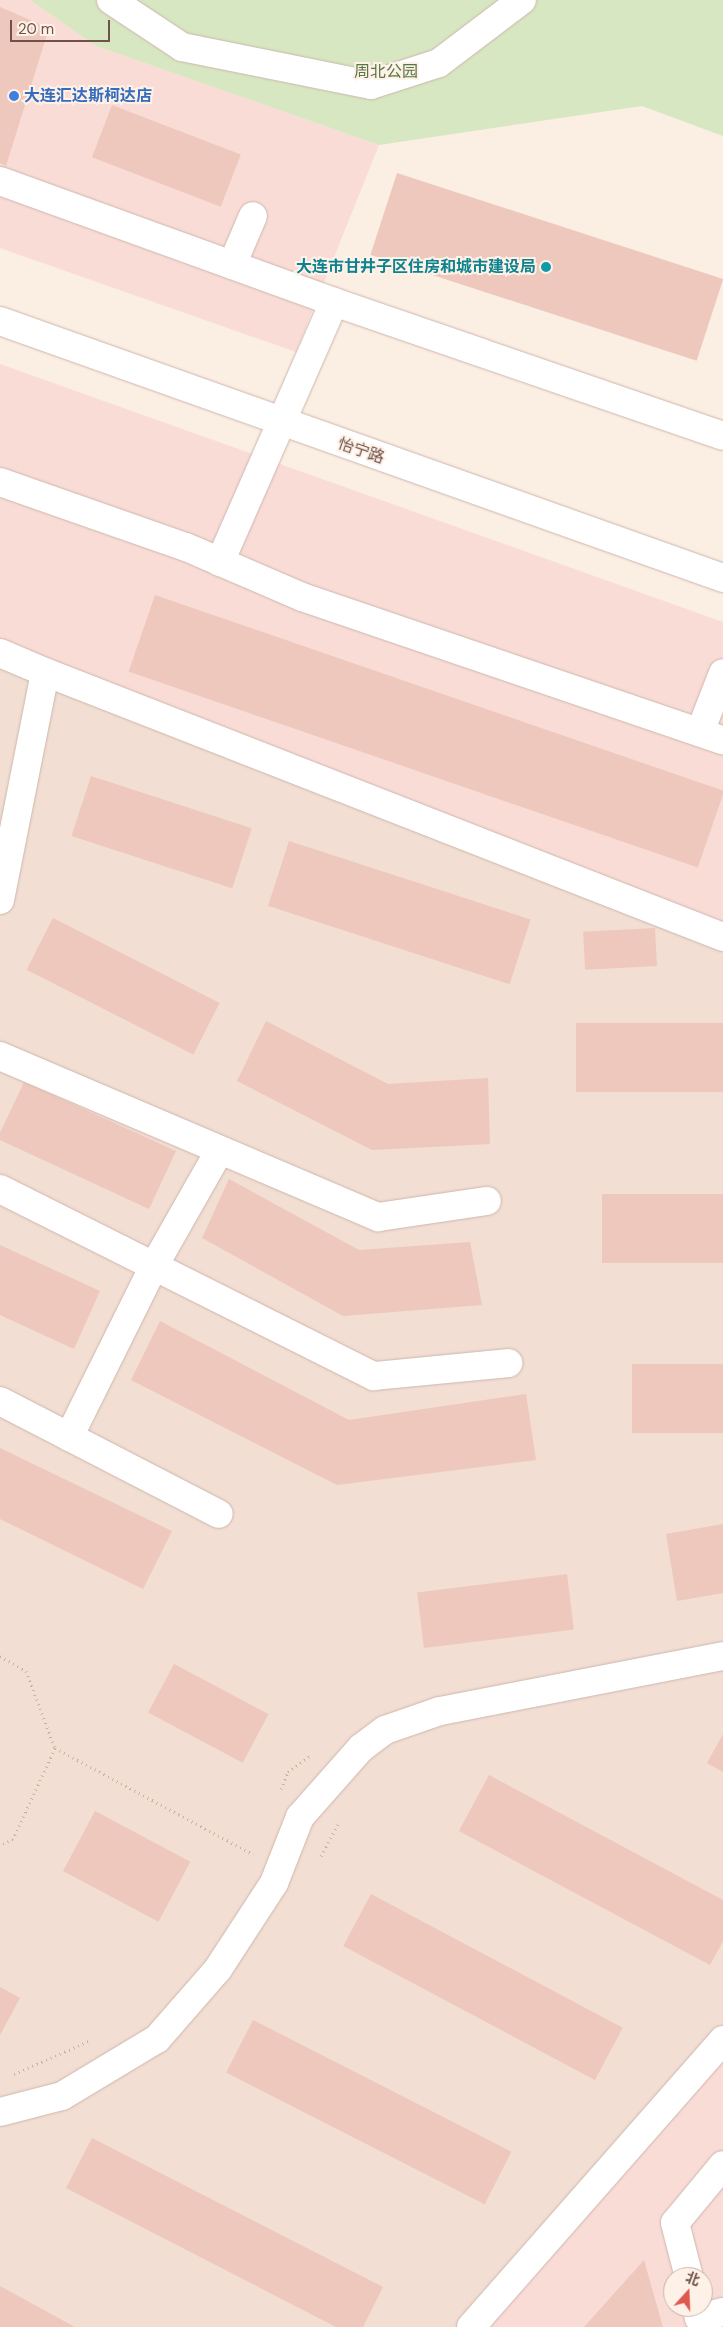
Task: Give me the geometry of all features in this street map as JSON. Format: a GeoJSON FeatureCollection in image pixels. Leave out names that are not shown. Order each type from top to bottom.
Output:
{"type":"FeatureCollection","features":[{"type":"Feature","properties":{"kind":"street"},"geometry":{"type":"LineString","coordinates":[[111,0],[182,47],[371,85],[439,63],[522,0]]}},
{"type":"Feature","properties":{"kind":"street"},"geometry":{"type":"LineString","coordinates":[[0,181],[334,302],[723,436]]}},
{"type":"Feature","properties":{"kind":"street"},"geometry":{"type":"LineString","coordinates":[[232,265],[253,216]]}},
{"type":"Feature","properties":{"kind":"street"},"geometry":{"type":"LineString","coordinates":[[220,562],[283,423],[334,302]]}},
{"type":"Feature","properties":{"kind":"street","name":"怡宁路"},"geometry":{"type":"LineString","coordinates":[[0,321],[723,578]]}},
{"type":"Feature","properties":{"kind":"street"},"geometry":{"type":"LineString","coordinates":[[0,482],[220,562],[302,597],[712,736],[723,673]]}},
{"type":"Feature","properties":{"kind":"street"},"geometry":{"type":"LineString","coordinates":[[0,653],[723,937]]}},
{"type":"Feature","properties":{"kind":"street"},"geometry":{"type":"LineString","coordinates":[[0,900],[45,672]]}},
{"type":"Feature","properties":{"kind":"street"},"geometry":{"type":"LineString","coordinates":[[0,1056],[378,1217],[487,1201]]}},
{"type":"Feature","properties":{"kind":"street"},"geometry":{"type":"LineString","coordinates":[[69,1436],[154,1266],[220,1150]]}},
{"type":"Feature","properties":{"kind":"street"},"geometry":{"type":"LineString","coordinates":[[0,1189],[374,1376],[508,1363]]}},
{"type":"Feature","properties":{"kind":"street"},"geometry":{"type":"LineString","coordinates":[[0,1401],[219,1514]]}},
{"type":"Feature","properties":{"kind":"street"},"geometry":{"type":"LineString","coordinates":[[0,2112],[62,2096],[156,2039],[218,1969],[274,1883],[300,1817],[361,1748],[385,1730],[440,1711],[723,1656]]}},
{"type":"Feature","properties":{"kind":"street"},"geometry":{"type":"LineString","coordinates":[[471,2327],[723,2040]]}},
{"type":"Feature","properties":{"kind":"street"},"geometry":{"type":"LineString","coordinates":[[686,2267],[675,2222],[723,2165]]}},
{"type":"Feature","properties":{"kind":"path"},"geometry":{"type":"LineString","coordinates":[[0,1656],[26,1671],[55,1748],[254,1854]]}},
{"type":"Feature","properties":{"kind":"path"},"geometry":{"type":"LineString","coordinates":[[0,1845],[13,1839],[55,1748]]}},
{"type":"Feature","properties":{"kind":"path"},"geometry":{"type":"LineString","coordinates":[[317,1863],[340,1821]]}},
{"type":"Feature","properties":{"kind":"shaded area"},"geometry":{"type":"Polygon","coordinates":[[[0,0],[30,0],[96,46],[379,145],[296,352],[0,248],[0,0]]]}},
{"type":"Feature","properties":{"kind":"shaded area"},"geometry":{"type":"Polygon","coordinates":[[[0,364],[723,622],[723,923],[0,646],[0,364]]]}},
{"type":"Feature","properties":{"kind":"shaded area"},"geometry":{"type":"Polygon","coordinates":[[[0,646],[723,923],[723,2062],[487,2327],[0,2327],[0,646]]]}},
{"type":"Feature","properties":{"kind":"shaded area"},"geometry":{"type":"Polygon","coordinates":[[[723,2062],[723,2327],[487,2327],[723,2062]]]}},
{"type":"Feature","properties":{"kind":"green space","name":"周北公园"},"geometry":{"type":"Polygon","coordinates":[[[30,0],[723,0],[723,136],[642,106],[379,145],[96,46],[30,0]]]}},
{"type":"Feature","properties":{"kind":"building","name":"大连汇达斯柯达店"},"geometry":{"type":"Polygon","coordinates":[[[0,7],[49,28],[6,166],[0,163],[0,7]]]}},
{"type":"Feature","properties":{"kind":"building"},"geometry":{"type":"Polygon","coordinates":[[[112,105],[241,154],[221,207],[92,157],[112,105]]]}},
{"type":"Feature","properties":{"kind":"building","name":"大连市甘井子区住房和城市建设局"},"geometry":{"type":"Polygon","coordinates":[[[397,173],[723,279],[697,361],[370,255],[397,173]]]}},
{"type":"Feature","properties":{"kind":"building"},"geometry":{"type":"Polygon","coordinates":[[[155,595],[723,791],[698,868],[129,672],[155,595]]]}},
{"type":"Feature","properties":{"kind":"building"},"geometry":{"type":"Polygon","coordinates":[[[91,776],[252,828],[232,888],[72,836],[91,776]]]}},
{"type":"Feature","properties":{"kind":"building"},"geometry":{"type":"Polygon","coordinates":[[[289,841],[531,919],[510,984],[268,906],[289,841]]]}},
{"type":"Feature","properties":{"kind":"building"},"geometry":{"type":"Polygon","coordinates":[[[53,918],[220,1003],[193,1055],[27,970],[53,918]]]}},
{"type":"Feature","properties":{"kind":"building"},"geometry":{"type":"Polygon","coordinates":[[[655,928],[657,966],[585,970],[583,932],[655,928]]]}},
{"type":"Feature","properties":{"kind":"building"},"geometry":{"type":"Polygon","coordinates":[[[266,1021],[388,1084],[488,1078],[490,1144],[372,1150],[237,1081],[266,1021]]]}},
{"type":"Feature","properties":{"kind":"building"},"geometry":{"type":"Polygon","coordinates":[[[576,1023],[723,1023],[723,1092],[576,1092],[576,1023]]]}},
{"type":"Feature","properties":{"kind":"building"},"geometry":{"type":"Polygon","coordinates":[[[24,1082],[176,1151],[149,1209],[0,1140],[0,1133],[24,1082]]]}},
{"type":"Feature","properties":{"kind":"building"},"geometry":{"type":"Polygon","coordinates":[[[229,1179],[359,1250],[470,1242],[482,1305],[343,1316],[202,1238],[229,1179]]]}},
{"type":"Feature","properties":{"kind":"building"},"geometry":{"type":"Polygon","coordinates":[[[602,1194],[723,1194],[723,1263],[602,1263],[602,1194]]]}},
{"type":"Feature","properties":{"kind":"building"},"geometry":{"type":"Polygon","coordinates":[[[0,1245],[100,1291],[74,1349],[0,1315],[0,1245]]]}},
{"type":"Feature","properties":{"kind":"building"},"geometry":{"type":"Polygon","coordinates":[[[160,1321],[349,1420],[526,1394],[536,1460],[337,1485],[131,1380],[160,1321]]]}},
{"type":"Feature","properties":{"kind":"building"},"geometry":{"type":"Polygon","coordinates":[[[632,1364],[723,1364],[723,1433],[632,1433],[632,1364]]]}},
{"type":"Feature","properties":{"kind":"building"},"geometry":{"type":"Polygon","coordinates":[[[0,1448],[172,1531],[143,1589],[0,1519],[0,1448]]]}},
{"type":"Feature","properties":{"kind":"building"},"geometry":{"type":"Polygon","coordinates":[[[723,1524],[723,1593],[677,1601],[666,1534],[723,1524]]]}},
{"type":"Feature","properties":{"kind":"building"},"geometry":{"type":"Polygon","coordinates":[[[567,1574],[574,1630],[424,1648],[417,1592],[567,1574]]]}},
{"type":"Feature","properties":{"kind":"building"},"geometry":{"type":"Polygon","coordinates":[[[174,1664],[268,1714],[243,1763],[148,1713],[174,1664]]]}},
{"type":"Feature","properties":{"kind":"building"},"geometry":{"type":"Polygon","coordinates":[[[723,1734],[723,1772],[707,1763],[723,1734]]]}},
{"type":"Feature","properties":{"kind":"building"},"geometry":{"type":"Polygon","coordinates":[[[489,1775],[723,1900],[723,1941],[710,1965],[459,1831],[489,1775]]]}},
{"type":"Feature","properties":{"kind":"building"},"geometry":{"type":"Polygon","coordinates":[[[95,1811],[190,1862],[158,1922],[63,1871],[95,1811]]]}},
{"type":"Feature","properties":{"kind":"building"},"geometry":{"type":"Polygon","coordinates":[[[371,1894],[623,2028],[595,2080],[343,1946],[371,1894]]]}},
{"type":"Feature","properties":{"kind":"building"},"geometry":{"type":"Polygon","coordinates":[[[0,1987],[20,1998],[0,2035],[0,1987]]]}},
{"type":"Feature","properties":{"kind":"building"},"geometry":{"type":"Polygon","coordinates":[[[253,2020],[511,2152],[485,2204],[226,2073],[253,2020]]]}},
{"type":"Feature","properties":{"kind":"building"},"geometry":{"type":"Polygon","coordinates":[[[92,2138],[383,2287],[363,2327],[336,2327],[66,2188],[92,2138]]]}},
{"type":"Feature","properties":{"kind":"building"},"geometry":{"type":"Polygon","coordinates":[[[644,2260],[663,2327],[584,2327],[644,2260]]]}},
{"type":"Feature","properties":{"kind":"building"},"geometry":{"type":"Polygon","coordinates":[[[0,2286],[75,2327],[0,2327],[0,2286]]]}},
{"type":"Feature","properties":{"kind":"place","name":"大连汇达斯柯达店"},"geometry":{"type":"Point","coordinates":[14,96]}},
{"type":"Feature","properties":{"kind":"place","name":"大连市甘井子区住房和城市建设局"},"geometry":{"type":"Point","coordinates":[546,267]}}]}
